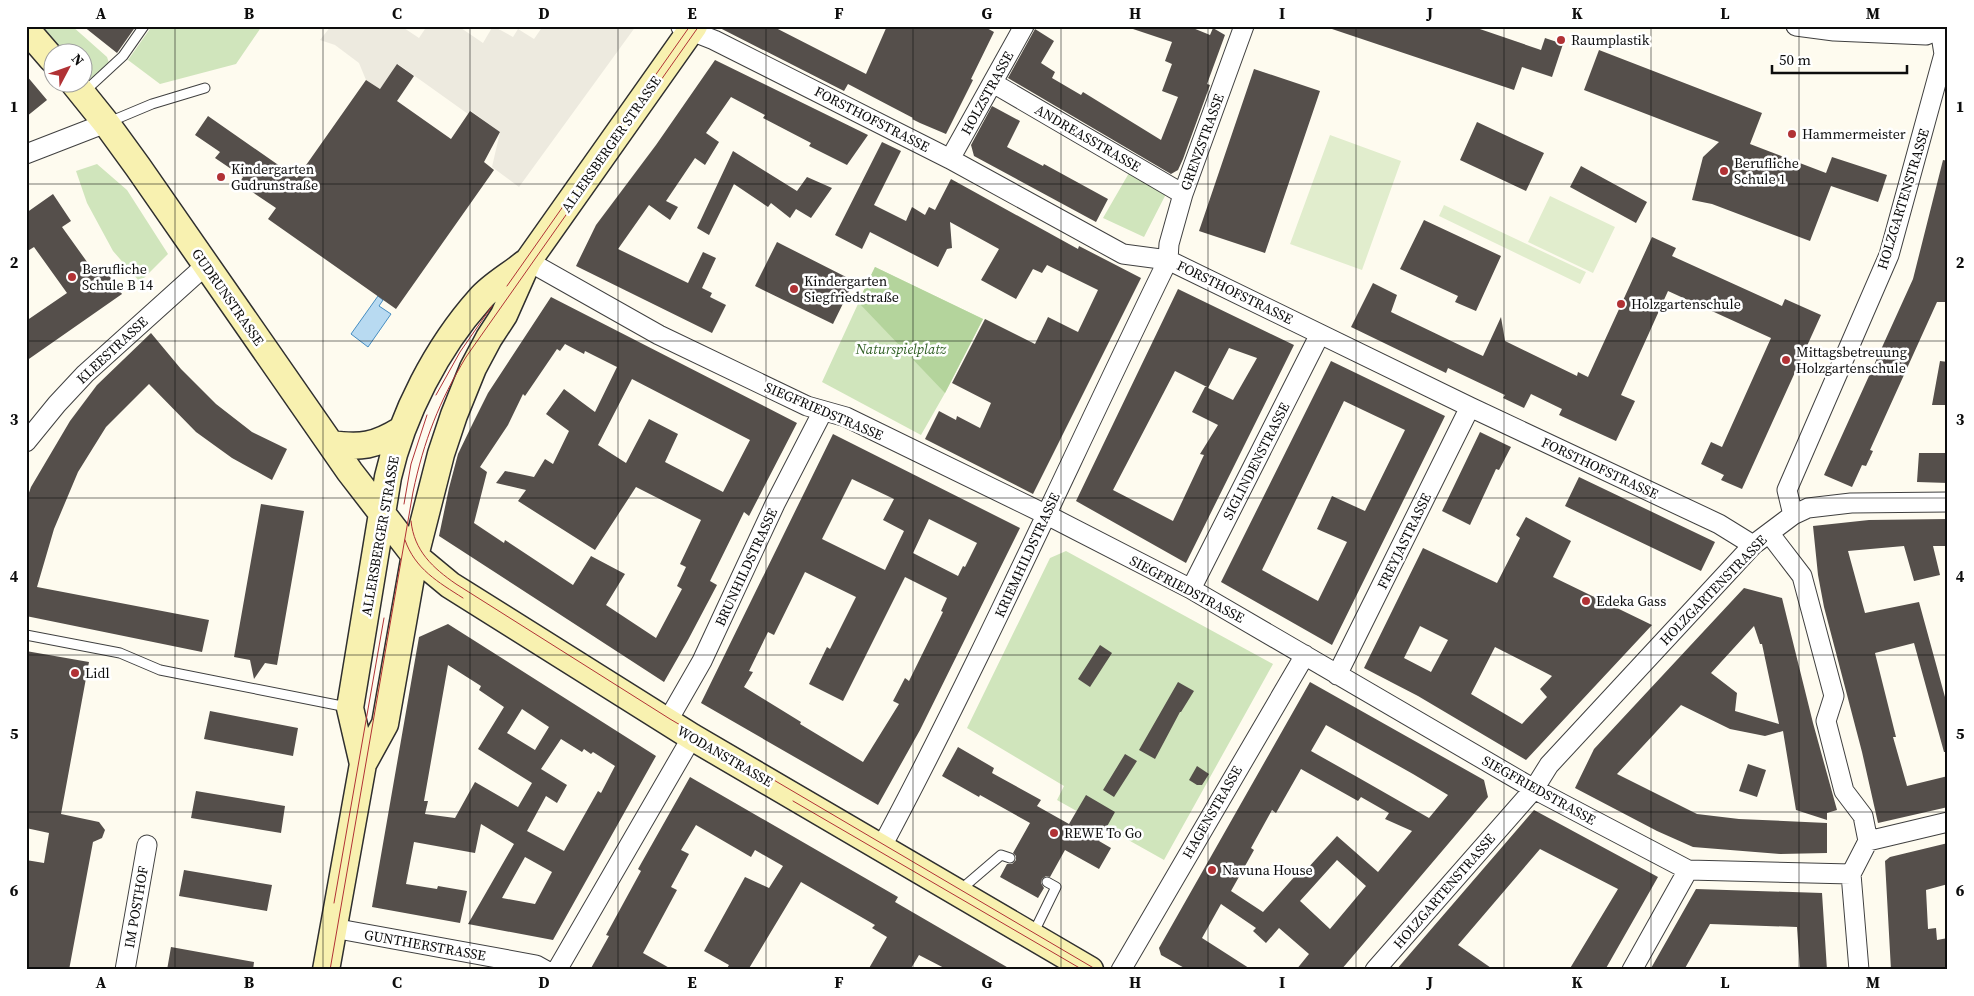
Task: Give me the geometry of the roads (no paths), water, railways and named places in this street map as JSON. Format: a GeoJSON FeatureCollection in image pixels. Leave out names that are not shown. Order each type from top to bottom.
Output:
{"type":"FeatureCollection","features":[{"type":"Feature","properties":{"kind":"main road","name":"ALLERSBERGER STRASSE"},"geometry":{"type":"LineString","coordinates":[[326,970],[363,764],[385,724],[415,556],[441,454],[454,415],[473,368],[504,314],[528,261],[688,28]]}},
{"type":"Feature","properties":{"kind":"main road"},"geometry":{"type":"LineString","coordinates":[[26,29],[42,47]]}},
{"type":"Feature","properties":{"kind":"main road","name":"GUDRUNSTRASSE"},"geometry":{"type":"LineString","coordinates":[[80,92],[106,123],[382,514]]}},
{"type":"Feature","properties":{"kind":"main road","name":"ALLERSBERGER STRASSE"},"geometry":{"type":"LineString","coordinates":[[363,764],[350,708],[382,514],[392,460],[401,430],[432,367],[451,337],[481,298],[528,261]]}},
{"type":"Feature","properties":{"kind":"main road"},"geometry":{"type":"LineString","coordinates":[[331,444],[373,445],[401,430]]}},
{"type":"Feature","properties":{"kind":"main road","name":"WODANSTRASSE"},"geometry":{"type":"LineString","coordinates":[[382,514],[415,556],[450,585],[667,722],[1090,970]]}},
{"type":"Feature","properties":{"kind":"street","name":"HOLZSTRASSE"},"geometry":{"type":"LineString","coordinates":[[950,159],[1024,26]]}},
{"type":"Feature","properties":{"kind":"street","name":"GRENZSTRASSE"},"geometry":{"type":"LineString","coordinates":[[1168,260],[1169,244],[1183,194],[1244,26]]}},
{"type":"Feature","properties":{"kind":"street"},"geometry":{"type":"LineString","coordinates":[[1796,26],[1926,35],[1941,27]]}},
{"type":"Feature","properties":{"kind":"street","name":"HOLZGARTENSTRASSE"},"geometry":{"type":"LineString","coordinates":[[1375,970],[1534,788],[1549,765],[1753,545],[1793,515],[1786,490],[1889,255],[1944,54],[1941,27]]}},
{"type":"Feature","properties":{"kind":"street","name":"FORSTHOFSTRASSE"},"geometry":{"type":"LineString","coordinates":[[688,28],[950,159],[1123,254],[1168,260],[1470,407],[1719,524],[1753,545]]}},
{"type":"Feature","properties":{"kind":"street","name":"ANDREASSTRASSE"},"geometry":{"type":"LineString","coordinates":[[993,83],[1183,194]]}},
{"type":"Feature","properties":{"kind":"street"},"geometry":{"type":"LineString","coordinates":[[26,154],[106,123]]}},
{"type":"Feature","properties":{"kind":"street","name":"KRIEMHILDSTRASSE"},"geometry":{"type":"LineString","coordinates":[[881,848],[956,705],[1168,260]]}},
{"type":"Feature","properties":{"kind":"street","name":"SIEGFRIEDSTRASSE"},"geometry":{"type":"LineString","coordinates":[[528,261],[659,335],[807,406],[846,418],[1192,589],[1534,788],[1688,870],[1851,874]]}},
{"type":"Feature","properties":{"kind":"street","name":"KLEESTRASSE"},"geometry":{"type":"LineString","coordinates":[[26,442],[85,374],[206,265]]}},
{"type":"Feature","properties":{"kind":"street","name":"SIGLINDENSTRASSE"},"geometry":{"type":"LineString","coordinates":[[1192,589],[1320,334]]}},
{"type":"Feature","properties":{"kind":"street","name":"FREYJASTRASSE"},"geometry":{"type":"LineString","coordinates":[[1337,675],[1470,407]]}},
{"type":"Feature","properties":{"kind":"street","name":"BRUNHILDSTRASSE"},"geometry":{"type":"LineString","coordinates":[[667,722],[702,661],[774,504],[823,411]]}},
{"type":"Feature","properties":{"kind":"street"},"geometry":{"type":"LineString","coordinates":[[1793,515],[1808,508],[1851,503],[1948,502]]}},
{"type":"Feature","properties":{"kind":"street"},"geometry":{"type":"LineString","coordinates":[[1769,533],[1802,576],[1834,696],[1826,720],[1844,791],[1863,816],[1868,841],[1851,874],[1858,970]]}},
{"type":"Feature","properties":{"kind":"street","name":"HAGENSTRASSE"},"geometry":{"type":"LineString","coordinates":[[1121,970],[1305,655]]}},
{"type":"Feature","properties":{"kind":"street"},"geometry":{"type":"LineString","coordinates":[[558,970],[692,737]]}},
{"type":"Feature","properties":{"kind":"street"},"geometry":{"type":"LineString","coordinates":[[1868,841],[1948,822]]}},
{"type":"Feature","properties":{"kind":"street","name":"IM POSTHOF"},"geometry":{"type":"LineString","coordinates":[[125,970],[147,845]]}},
{"type":"Feature","properties":{"kind":"street"},"geometry":{"type":"LineString","coordinates":[[1632,970],[1688,870]]}},
{"type":"Feature","properties":{"kind":"street","name":"GUNTHERSTRASSE"},"geometry":{"type":"LineString","coordinates":[[333,928],[536,965],[545,970]]}},
{"type":"Feature","properties":{"kind":"lane"},"geometry":{"type":"LineString","coordinates":[[92,78],[123,56],[144,26]]}},
{"type":"Feature","properties":{"kind":"lane"},"geometry":{"type":"LineString","coordinates":[[106,123],[152,104],[205,88]]}},
{"type":"Feature","properties":{"kind":"lane"},"geometry":{"type":"LineString","coordinates":[[26,635],[120,654],[160,670],[350,708]]}},
{"type":"Feature","properties":{"kind":"lane"},"geometry":{"type":"LineString","coordinates":[[958,893],[1001,855],[1010,858]]}},
{"type":"Feature","properties":{"kind":"lane"},"geometry":{"type":"LineString","coordinates":[[1032,936],[1056,887],[1047,882]]}},
{"type":"Feature","properties":{"kind":"water"},"geometry":{"type":"Polygon","coordinates":[[[378,296],[383,300],[379,306],[391,314],[368,347],[351,334],[378,296]]]}},
{"type":"Feature","properties":{"kind":"tram line"},"geometry":{"type":"LineString","coordinates":[[507,286],[690,26]]}},
{"type":"Feature","properties":{"kind":"tram line"},"geometry":{"type":"LineString","coordinates":[[330,970],[413,492],[427,438],[440,406],[466,357],[699,26]]}},
{"type":"Feature","properties":{"kind":"tram line"},"geometry":{"type":"LineString","coordinates":[[436,395],[460,352],[492,306]]}},
{"type":"Feature","properties":{"kind":"tram line"},"geometry":{"type":"LineString","coordinates":[[404,504],[411,464],[427,415]]}},
{"type":"Feature","properties":{"kind":"tram line"},"geometry":{"type":"LineString","coordinates":[[411,521],[420,550],[432,565],[456,584],[670,719],[1097,970]]}},
{"type":"Feature","properties":{"kind":"tram line"},"geometry":{"type":"LineString","coordinates":[[405,540],[409,550],[421,567],[436,580],[463,598]]}},
{"type":"Feature","properties":{"kind":"tram line"},"geometry":{"type":"LineString","coordinates":[[334,903],[384,618]]}},
{"type":"Feature","properties":{"kind":"tram line"},"geometry":{"type":"LineString","coordinates":[[793,801],[1083,970]]}},
{"type":"Feature","properties":{"kind":"place","name":"Raumplastik"},"geometry":{"type":"Point","coordinates":[1561,40]}},
{"type":"Feature","properties":{"kind":"place","name":"Hammermeister"},"geometry":{"type":"Point","coordinates":[1792,134]}},
{"type":"Feature","properties":{"kind":"place","name":"Berufliche Schule 1"},"geometry":{"type":"Point","coordinates":[1724,171]}},
{"type":"Feature","properties":{"kind":"place","name":"Kindergarten Gudrunstraße"},"geometry":{"type":"Point","coordinates":[221,177]}},
{"type":"Feature","properties":{"kind":"place","name":"Berufliche Schule B 14"},"geometry":{"type":"Point","coordinates":[72,277]}},
{"type":"Feature","properties":{"kind":"place","name":"Kindergarten Siegfriedstraße"},"geometry":{"type":"Point","coordinates":[794,289]}},
{"type":"Feature","properties":{"kind":"place","name":"Holzgartenschule"},"geometry":{"type":"Point","coordinates":[1621,304]}},
{"type":"Feature","properties":{"kind":"place","name":"Mittagsbetreuung Holzgartenschule"},"geometry":{"type":"Point","coordinates":[1786,360]}},
{"type":"Feature","properties":{"kind":"place","name":"Edeka Gass"},"geometry":{"type":"Point","coordinates":[1586,601]}},
{"type":"Feature","properties":{"kind":"place","name":"Lidl"},"geometry":{"type":"Point","coordinates":[75,673]}},
{"type":"Feature","properties":{"kind":"place","name":"REWE To Go"},"geometry":{"type":"Point","coordinates":[1054,833]}},
{"type":"Feature","properties":{"kind":"place","name":"Navuna House"},"geometry":{"type":"Point","coordinates":[1212,870]}},
{"type":"Feature","properties":{"kind":"park label","name":"Naturspielplatz"},"geometry":{"type":"Point","coordinates":[901,349]}}]}
